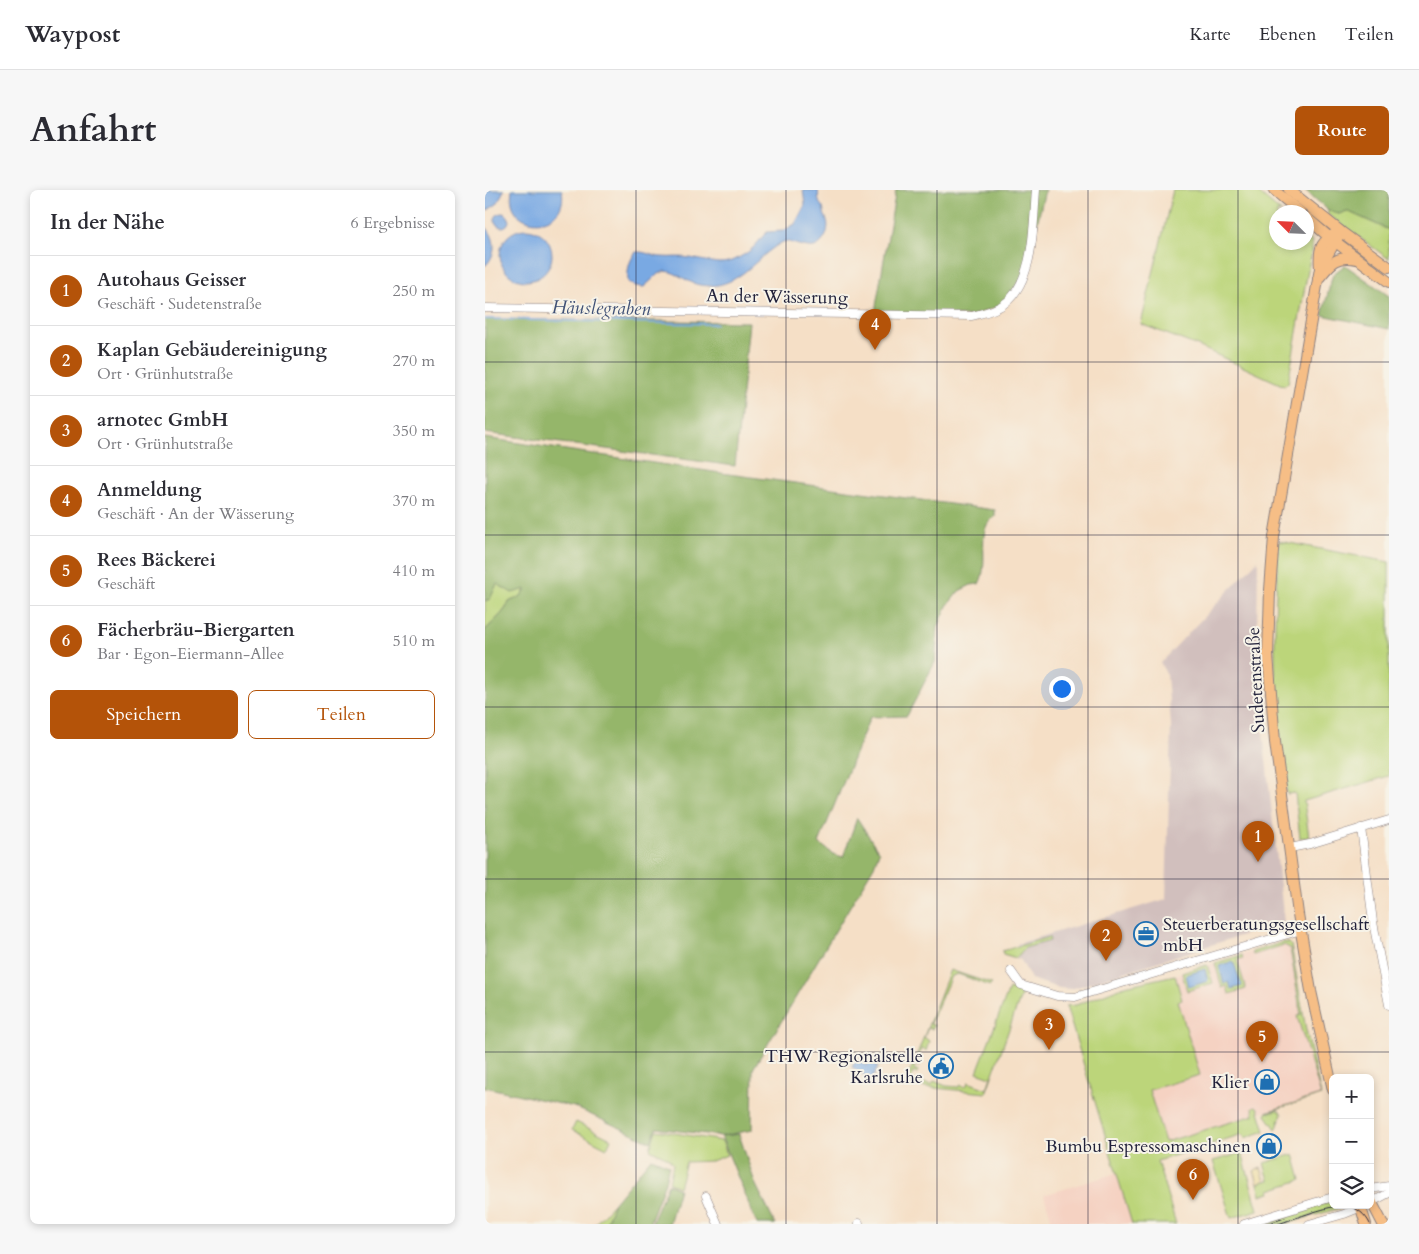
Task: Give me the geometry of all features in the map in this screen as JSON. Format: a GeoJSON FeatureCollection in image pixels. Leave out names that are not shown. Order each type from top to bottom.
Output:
{"type":"FeatureCollection","features":[{"type":"Feature","properties":{"kind":"main road"},"geometry":{"type":"LineString","coordinates":[[1274,190],[1292,205]]}},
{"type":"Feature","properties":{"kind":"main road"},"geometry":{"type":"LineString","coordinates":[[1289,190],[1389,267]]}},
{"type":"Feature","properties":{"kind":"main road"},"geometry":{"type":"LineString","coordinates":[[1314,224],[1332,240],[1389,282]]}},
{"type":"Feature","properties":{"kind":"main road","name":"Sudetenstraße"},"geometry":{"type":"LineString","coordinates":[[1329,1074],[1314,1006],[1301,930],[1275,742],[1269,655],[1270,590],[1274,537],[1317,280],[1332,240],[1340,231]]}},
{"type":"Feature","properties":{"kind":"main road"},"geometry":{"type":"LineString","coordinates":[[1317,280],[1338,259],[1358,259]]}},
{"type":"Feature","properties":{"kind":"main road"},"geometry":{"type":"LineString","coordinates":[[1366,1224],[1367,1209]]}},
{"type":"Feature","properties":{"kind":"main road"},"geometry":{"type":"LineString","coordinates":[[1371,1209],[1383,1224]]}},
{"type":"Feature","properties":{"kind":"street","name":"An der Wässerung"},"geometry":{"type":"LineString","coordinates":[[485,308],[972,316],[990,311],[1004,304],[1015,293],[1025,275],[1029,256],[1036,190]]}},
{"type":"Feature","properties":{"kind":"street"},"geometry":{"type":"LineString","coordinates":[[1290,848],[1310,844],[1389,820]]}},
{"type":"Feature","properties":{"kind":"street"},"geometry":{"type":"LineString","coordinates":[[1361,828],[1373,922],[1389,1005]]}},
{"type":"Feature","properties":{"kind":"street"},"geometry":{"type":"LineString","coordinates":[[1011,971],[1021,984],[1057,996],[1075,997],[1301,930]]}},
{"type":"Feature","properties":{"kind":"street"},"geometry":{"type":"LineString","coordinates":[[1374,1188],[1389,1186]]}},
{"type":"Feature","properties":{"kind":"street"},"geometry":{"type":"LineString","coordinates":[[1374,1200],[1389,1193]]}},
{"type":"Feature","properties":{"kind":"street"},"geometry":{"type":"LineString","coordinates":[[706,1196],[718,1224]]}},
{"type":"Feature","properties":{"kind":"street"},"geometry":{"type":"LineString","coordinates":[[1244,1224],[1329,1198]]}},
{"type":"Feature","properties":{"kind":"street"},"geometry":{"type":"LineString","coordinates":[[1309,1224],[1352,1209]]}},
{"type":"Feature","properties":{"kind":"shaded area"},"geometry":{"type":"Polygon","coordinates":[[[1258,560],[1257,633],[1260,706],[1284,922],[1071,989],[1059,988],[1031,979],[1021,960],[1003,954],[1002,951],[1018,947],[1017,944],[1166,899],[1171,725],[1167,675],[1160,663],[1258,560]]]}},
{"type":"Feature","properties":{"kind":"shaded area"},"geometry":{"type":"Polygon","coordinates":[[[1284,942],[1291,945],[1306,1030],[1321,1095],[1165,1142],[1149,1090],[1200,1075],[1178,1001],[1182,999],[1175,975],[1284,942]]]}},
{"type":"Feature","properties":{"kind":"shaded area"},"geometry":{"type":"Polygon","coordinates":[[[1117,1173],[1132,1224],[1053,1224],[1044,1195],[1117,1173]]]}},
{"type":"Feature","properties":{"kind":"green space"},"geometry":{"type":"Polygon","coordinates":[[[896,190],[1045,190],[1025,275],[1004,304],[972,316],[876,314],[896,190]]]}},
{"type":"Feature","properties":{"kind":"green space"},"geometry":{"type":"Polygon","coordinates":[[[1173,190],[1255,190],[1273,205],[1269,205],[1269,250],[1311,250],[1288,383],[1285,385],[1200,347],[1141,324],[1173,190]]]}},
{"type":"Feature","properties":{"kind":"green space"},"geometry":{"type":"Polygon","coordinates":[[[1305,190],[1389,190],[1389,230],[1347,211],[1339,214],[1329,211],[1305,190]]]}},
{"type":"Feature","properties":{"kind":"green space"},"geometry":{"type":"Polygon","coordinates":[[[1329,211],[1339,214],[1347,211],[1389,230],[1389,259],[1327,214],[1329,211]]]}},
{"type":"Feature","properties":{"kind":"green space"},"geometry":{"type":"Polygon","coordinates":[[[1345,265],[1389,296],[1389,329],[1322,315],[1333,274],[1345,265]]]}},
{"type":"Feature","properties":{"kind":"green space"},"geometry":{"type":"Polygon","coordinates":[[[485,319],[749,322],[735,466],[485,433],[485,319]]]}},
{"type":"Feature","properties":{"kind":"green space"},"geometry":{"type":"Polygon","coordinates":[[[485,438],[721,473],[995,510],[995,517],[985,529],[984,566],[979,584],[971,585],[959,591],[947,606],[938,627],[935,662],[907,716],[870,717],[819,843],[833,854],[843,857],[857,818],[879,852],[874,866],[753,1069],[752,1130],[722,1136],[739,1134],[755,1183],[775,1224],[757,1224],[721,1136],[656,1128],[651,1142],[574,1107],[485,1087],[485,631],[502,613],[509,602],[521,596],[526,589],[512,593],[497,584],[490,599],[485,601],[485,438]]]}},
{"type":"Feature","properties":{"kind":"green space"},"geometry":{"type":"Polygon","coordinates":[[[1279,541],[1389,562],[1389,776],[1304,801],[1309,837],[1300,838],[1295,793],[1287,794],[1277,710],[1275,626],[1279,541]]]}},
{"type":"Feature","properties":{"kind":"green space"},"geometry":{"type":"Polygon","coordinates":[[[497,583],[527,588],[521,596],[509,602],[502,613],[485,631],[485,601],[490,599],[497,583]]]}},
{"type":"Feature","properties":{"kind":"green space"},"geometry":{"type":"Polygon","coordinates":[[[1049,937],[1050,941],[1025,948],[1016,958],[1003,954],[1002,951],[1049,937]]]}},
{"type":"Feature","properties":{"kind":"green space"},"geometry":{"type":"Polygon","coordinates":[[[1284,942],[1291,945],[1306,1030],[1321,1095],[1297,1016],[1301,1015],[1290,948],[1284,945],[1253,955],[1252,952],[1284,942]]]}},
{"type":"Feature","properties":{"kind":"green space"},"geometry":{"type":"Polygon","coordinates":[[[1242,955],[1243,958],[1237,960],[1246,989],[1229,994],[1227,986],[1222,988],[1215,963],[1242,955]]]}},
{"type":"Feature","properties":{"kind":"green space"},"geometry":{"type":"Polygon","coordinates":[[[1207,965],[1213,983],[1187,991],[1182,973],[1207,965]]]}},
{"type":"Feature","properties":{"kind":"green space"},"geometry":{"type":"Polygon","coordinates":[[[950,970],[992,984],[990,986],[958,974],[951,976],[930,1024],[934,1025],[932,1029],[928,1028],[924,1037],[929,1041],[926,1051],[922,1047],[917,1060],[920,1067],[915,1065],[914,1069],[918,1071],[917,1073],[913,1072],[910,1081],[932,1085],[934,1081],[946,1086],[959,1087],[960,1085],[966,1087],[968,1082],[987,1089],[991,1077],[977,1072],[1009,989],[1022,993],[986,1093],[905,1085],[950,970]]]}},
{"type":"Feature","properties":{"kind":"green space"},"geometry":{"type":"Polygon","coordinates":[[[1175,975],[1182,1000],[1178,1001],[1200,1075],[1149,1090],[1165,1142],[1254,1115],[1253,1107],[1256,1106],[1265,1131],[1245,1138],[1243,1134],[1157,1161],[1176,1224],[1132,1224],[1066,1006],[1076,1005],[1125,986],[1175,975]]]}},
{"type":"Feature","properties":{"kind":"green space"},"geometry":{"type":"Polygon","coordinates":[[[1277,1110],[1282,1114],[1276,1129],[1266,1115],[1277,1110]]]}},
{"type":"Feature","properties":{"kind":"green space"},"geometry":{"type":"Polygon","coordinates":[[[576,1122],[611,1139],[607,1148],[572,1130],[576,1122]]]}},
{"type":"Feature","properties":{"kind":"green space"},"geometry":{"type":"Polygon","coordinates":[[[656,1130],[722,1141],[727,1155],[712,1161],[686,1162],[679,1187],[669,1183],[673,1164],[668,1158],[650,1149],[656,1130]]]}},
{"type":"Feature","properties":{"kind":"green space"},"geometry":{"type":"Polygon","coordinates":[[[1242,1153],[1258,1210],[1231,1218],[1213,1161],[1242,1153]]]}},
{"type":"Feature","properties":{"kind":"green space"},"geometry":{"type":"Polygon","coordinates":[[[1294,1154],[1301,1180],[1270,1190],[1271,1193],[1261,1195],[1258,1183],[1269,1180],[1264,1163],[1294,1154]]]}},
{"type":"Feature","properties":{"kind":"green space"},"geometry":{"type":"Polygon","coordinates":[[[651,1158],[669,1165],[665,1182],[649,1224],[607,1224],[614,1203],[651,1158]]]}},
{"type":"Feature","properties":{"kind":"green space"},"geometry":{"type":"Polygon","coordinates":[[[668,1184],[679,1189],[669,1224],[651,1224],[668,1184]]]}},
{"type":"Feature","properties":{"kind":"green space"},"geometry":{"type":"Polygon","coordinates":[[[1329,1202],[1329,1209],[1336,1209],[1284,1224],[1267,1224],[1267,1221],[1329,1202]]]}},
{"type":"Feature","properties":{"kind":"green space"},"geometry":{"type":"Polygon","coordinates":[[[614,1203],[607,1224],[595,1224],[614,1203]]]}},
{"type":"Feature","properties":{"kind":"sand"},"geometry":{"type":"Polygon","coordinates":[[[1261,1168],[1265,1181],[1258,1183],[1254,1171],[1261,1168]]]}},
{"type":"Feature","properties":{"kind":"water"},"geometry":{"type":"Polygon","coordinates":[[[485,190],[504,190],[497,204],[485,212],[485,190]]]}},
{"type":"Feature","properties":{"kind":"water"},"geometry":{"type":"Polygon","coordinates":[[[512,190],[562,190],[562,204],[556,214],[548,220],[537,222],[526,220],[518,214],[512,204],[512,190]]]}},
{"type":"Feature","properties":{"kind":"water"},"geometry":{"type":"Polygon","coordinates":[[[803,190],[818,190],[819,202],[827,222],[826,235],[818,245],[809,247],[783,242],[735,279],[713,286],[695,284],[674,273],[665,271],[657,275],[644,287],[628,282],[629,266],[636,252],[659,257],[687,257],[719,263],[732,261],[751,250],[767,232],[783,231],[795,224],[805,205],[803,190]]]}},
{"type":"Feature","properties":{"kind":"water"},"geometry":{"type":"Polygon","coordinates":[[[499,213],[505,213],[509,220],[505,227],[499,227],[495,223],[495,217],[499,213]]]}},
{"type":"Feature","properties":{"kind":"water"},"geometry":{"type":"Polygon","coordinates":[[[485,226],[492,236],[494,246],[492,257],[485,266],[485,226]]]}},
{"type":"Feature","properties":{"kind":"water"},"geometry":{"type":"Polygon","coordinates":[[[526,229],[536,231],[544,237],[550,245],[552,255],[550,265],[544,273],[536,279],[526,281],[516,279],[508,273],[502,265],[500,255],[502,245],[508,237],[516,231],[526,229]]]}},
{"type":"Feature","properties":{"kind":"water"},"geometry":{"type":"Polygon","coordinates":[[[1233,961],[1242,986],[1231,989],[1229,982],[1224,984],[1219,966],[1233,961]]]}},
{"type":"Feature","properties":{"kind":"water"},"geometry":{"type":"Polygon","coordinates":[[[1205,969],[1208,981],[1189,987],[1186,975],[1205,969]]]}},
{"type":"Feature","properties":{"kind":"water"},"geometry":{"type":"Polygon","coordinates":[[[857,1059],[866,1066],[870,1061],[878,1067],[873,1077],[870,1079],[852,1067],[857,1059]]]}},
{"type":"Feature","properties":{"kind":"waterway","name":"Häuslegraben"},"geometry":{"type":"LineString","coordinates":[[485,319],[716,324]]}},
{"type":"Feature","properties":{"kind":"tram line"},"geometry":{"type":"LineString","coordinates":[[1278,1224],[1322,1209],[1339,1206],[1346,1206],[1357,1210],[1364,1215],[1370,1224]]}},
{"type":"Feature","properties":{"kind":"tram line"},"geometry":{"type":"LineString","coordinates":[[1266,1224],[1285,1218]]}},
{"type":"Feature","properties":{"kind":"place","name":"Anmeldung"},"geometry":{"type":"Point","coordinates":[875,350]}},
{"type":"Feature","properties":{"kind":"place","name":"Autohaus Geisser"},"geometry":{"type":"Point","coordinates":[1258,862]}},
{"type":"Feature","properties":{"kind":"place","name":"Steuerberatungsgesellschaft mbH"},"geometry":{"type":"Point","coordinates":[1146,934]}},
{"type":"Feature","properties":{"kind":"place","name":"Kaplan Gebäudereinigung"},"geometry":{"type":"Point","coordinates":[1106,961]}},
{"type":"Feature","properties":{"kind":"place","name":"arnotec GmbH"},"geometry":{"type":"Point","coordinates":[1049,1050]}},
{"type":"Feature","properties":{"kind":"place","name":"Rees Bäckerei"},"geometry":{"type":"Point","coordinates":[1262,1062]}},
{"type":"Feature","properties":{"kind":"place","name":"THW Regionalstelle Karlsruhe"},"geometry":{"type":"Point","coordinates":[941,1066]}},
{"type":"Feature","properties":{"kind":"place","name":"Klier"},"geometry":{"type":"Point","coordinates":[1267,1082]}},
{"type":"Feature","properties":{"kind":"place","name":"Bumbu Espressomaschinen"},"geometry":{"type":"Point","coordinates":[1269,1146]}},
{"type":"Feature","properties":{"kind":"place","name":"Fächerbräu-Biergarten"},"geometry":{"type":"Point","coordinates":[1193,1200]}}]}
